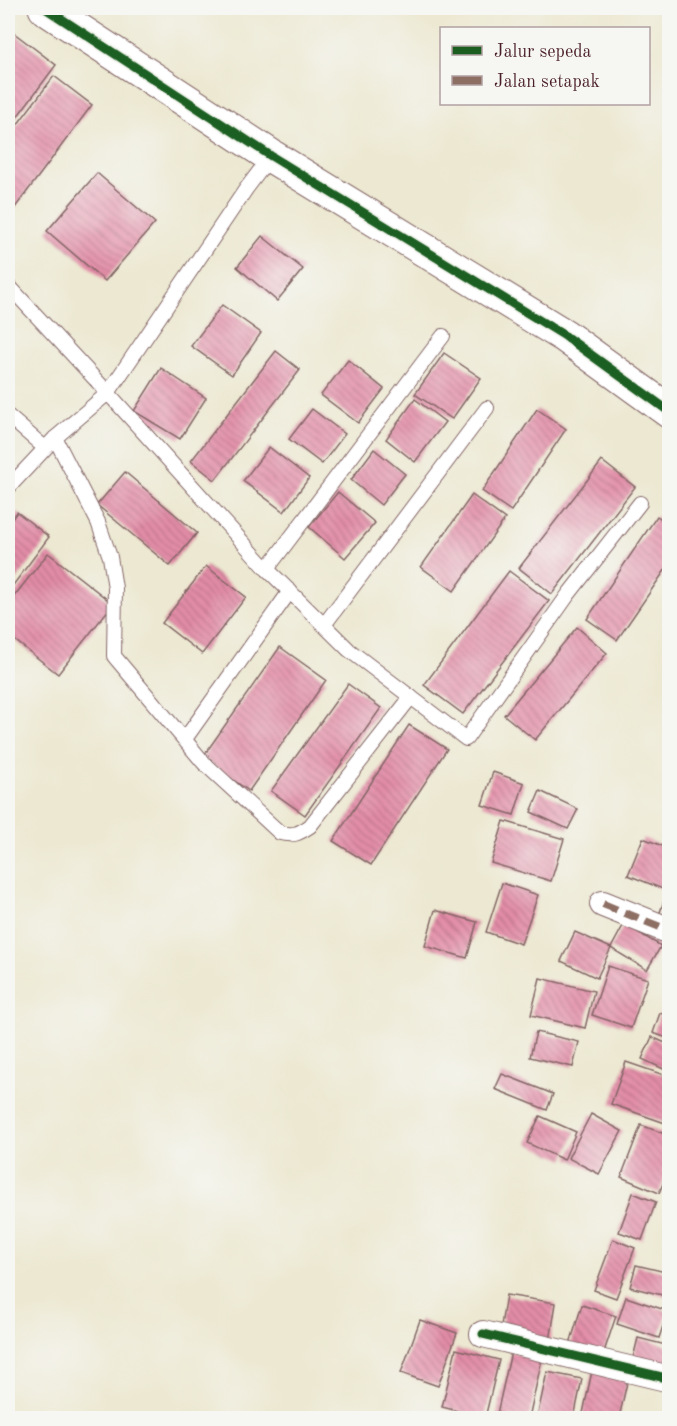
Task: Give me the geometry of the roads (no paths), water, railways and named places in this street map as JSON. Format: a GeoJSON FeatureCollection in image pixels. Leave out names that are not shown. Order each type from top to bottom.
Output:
{"type":"FeatureCollection","features":[{"type":"Feature","properties":{"kind":"street"},"geometry":{"type":"LineString","coordinates":[[45,8],[271,156],[565,336],[669,412]]}},
{"type":"Feature","properties":{"kind":"street"},"geometry":{"type":"LineString","coordinates":[[603,904],[669,931]]}},
{"type":"Feature","properties":{"kind":"street"},"geometry":{"type":"LineString","coordinates":[[483,1334],[669,1379]]}},
{"type":"Feature","properties":{"kind":"lane"},"geometry":{"type":"LineString","coordinates":[[8,488],[50,443],[108,393],[246,189],[271,156]]}},
{"type":"Feature","properties":{"kind":"lane"},"geometry":{"type":"LineString","coordinates":[[8,285],[267,569],[349,650],[466,739],[568,595],[640,502]]}},
{"type":"Feature","properties":{"kind":"lane"},"geometry":{"type":"LineString","coordinates":[[267,569],[443,336]]}},
{"type":"Feature","properties":{"kind":"lane"},"geometry":{"type":"LineString","coordinates":[[324,625],[487,408]]}},
{"type":"Feature","properties":{"kind":"lane"},"geometry":{"type":"LineString","coordinates":[[8,416],[50,443],[98,522],[110,557],[114,588],[114,656],[204,763],[280,833],[291,836],[310,826],[411,697]]}},
{"type":"Feature","properties":{"kind":"lane"},"geometry":{"type":"LineString","coordinates":[[185,739],[290,591]]}}]}
